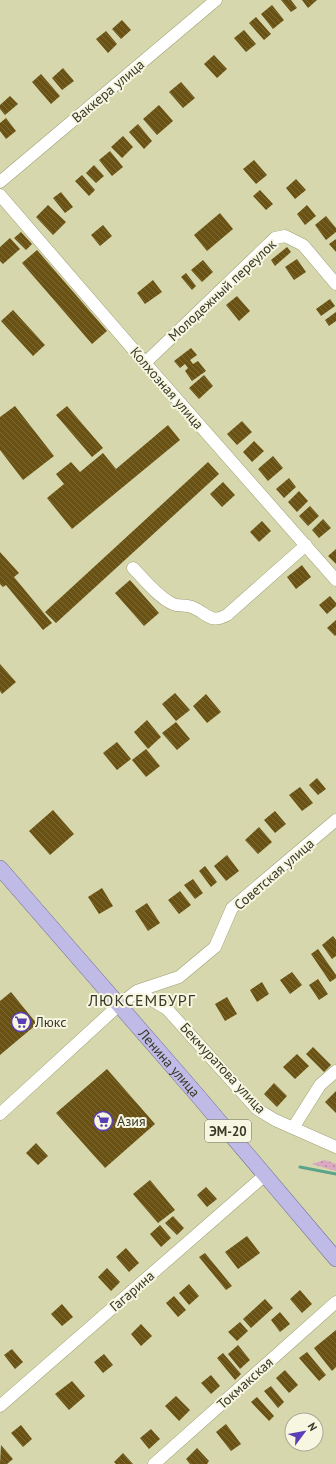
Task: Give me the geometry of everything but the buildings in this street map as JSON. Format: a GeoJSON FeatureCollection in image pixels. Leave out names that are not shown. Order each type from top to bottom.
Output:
{"type":"FeatureCollection","features":[{"type":"Feature","properties":{"kind":"main road","name":"Ленина улица"},"geometry":{"type":"LineString","coordinates":[[0,868],[336,1258]]}},
{"type":"Feature","properties":{"kind":"street","name":"Ваккера улица"},"geometry":{"type":"LineString","coordinates":[[0,182],[216,0]]}},
{"type":"Feature","properties":{"kind":"street","name":"Колхозная улица"},"geometry":{"type":"LineString","coordinates":[[0,195],[145,363],[336,580]]}},
{"type":"Feature","properties":{"kind":"street","name":"Молодежный переулок"},"geometry":{"type":"LineString","coordinates":[[145,363],[275,238],[285,236],[303,245],[336,284]]}},
{"type":"Feature","properties":{"kind":"street"},"geometry":{"type":"LineString","coordinates":[[133,568],[165,600],[179,606],[190,606],[212,619],[219,619],[227,615],[306,545]]}},
{"type":"Feature","properties":{"kind":"street","name":"Советская улица"},"geometry":{"type":"LineString","coordinates":[[0,1114],[119,1005],[137,991],[179,977],[215,947],[232,908],[336,820]]}},
{"type":"Feature","properties":{"kind":"street","name":"Бекмуратова улица"},"geometry":{"type":"LineString","coordinates":[[137,991],[167,1008],[257,1109],[275,1120],[336,1147]]}},
{"type":"Feature","properties":{"kind":"street"},"geometry":{"type":"LineString","coordinates":[[293,1128],[320,1084],[336,1071]]}},
{"type":"Feature","properties":{"kind":"street","name":"Гагарина"},"geometry":{"type":"LineString","coordinates":[[0,1406],[265,1175]]}},
{"type":"Feature","properties":{"kind":"street","name":"Токмакская"},"geometry":{"type":"LineString","coordinates":[[154,1464],[336,1302]]}},
{"type":"Feature","properties":{"kind":"shaded area"},"geometry":{"type":"Polygon","coordinates":[[[325,1160],[336,1164],[336,1171],[311,1164],[325,1160]]]}},
{"type":"Feature","properties":{"kind":"waterway"},"geometry":{"type":"LineString","coordinates":[[300,1167],[336,1174]]}},
{"type":"Feature","properties":{"kind":"place","name":"Люкс"},"geometry":{"type":"Point","coordinates":[21,1022]}},
{"type":"Feature","properties":{"kind":"place","name":"Азия"},"geometry":{"type":"Point","coordinates":[103,1121]}},
{"type":"Feature","properties":{"kind":"district","name":"ЛЮКСЕМБУРГ"},"geometry":{"type":"Point","coordinates":[142,1000]}}]}
